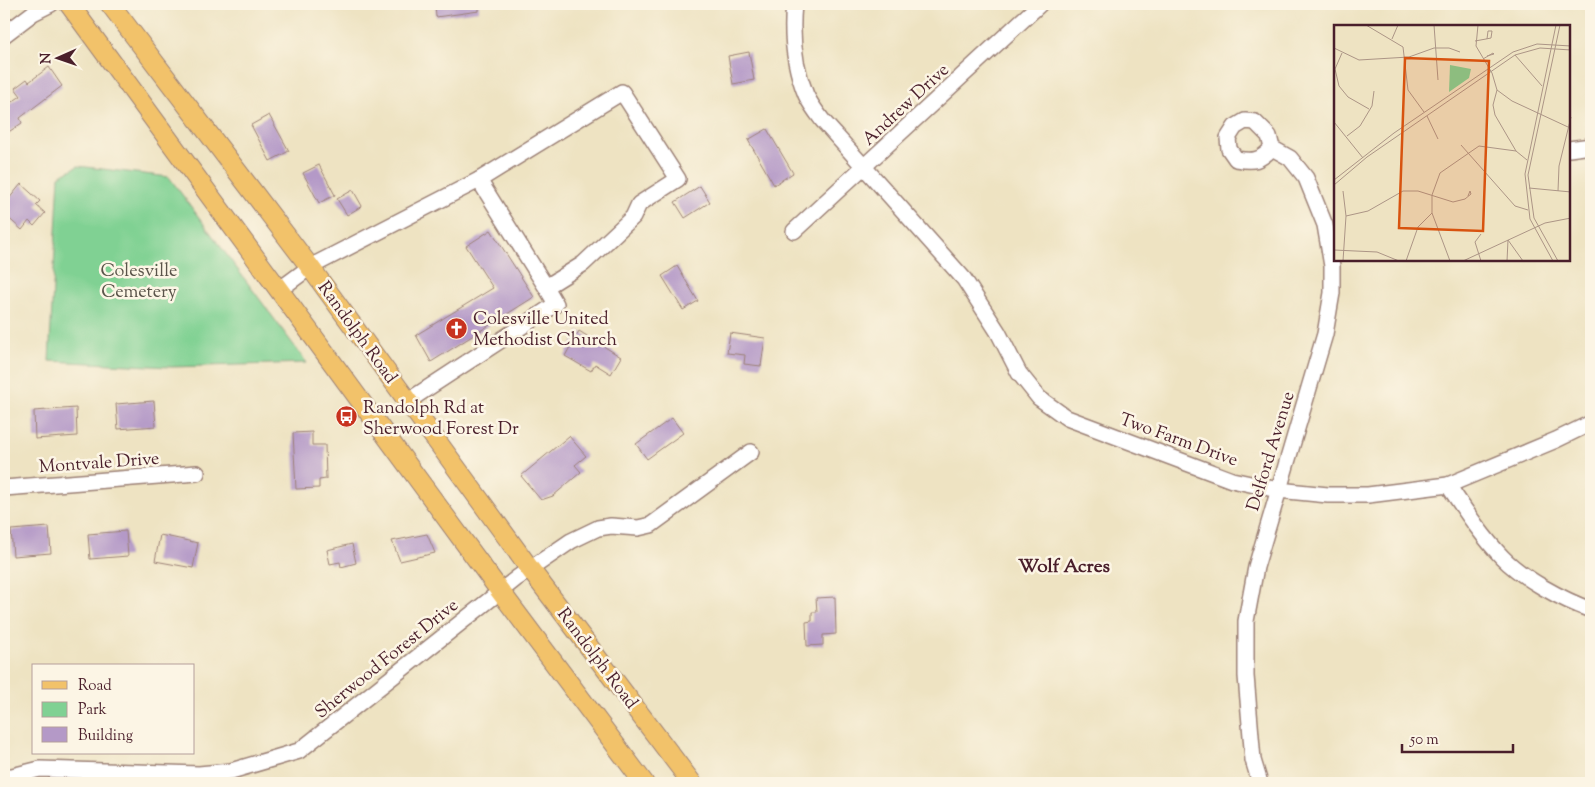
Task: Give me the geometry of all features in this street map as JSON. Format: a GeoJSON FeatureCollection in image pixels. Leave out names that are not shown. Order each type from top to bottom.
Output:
{"type":"FeatureCollection","features":[{"type":"Feature","properties":{"kind":"main road"},"geometry":{"type":"LineString","coordinates":[[69,4],[500,591],[644,783]]}},
{"type":"Feature","properties":{"kind":"main road","name":"Randolph Road"},"geometry":{"type":"LineString","coordinates":[[110,4],[310,267],[530,569],[692,783]]}},
{"type":"Feature","properties":{"kind":"street"},"geometry":{"type":"LineString","coordinates":[[4,35],[52,4]]}},
{"type":"Feature","properties":{"kind":"street","name":"Two Farm Drive"},"geometry":{"type":"LineString","coordinates":[[794,4],[792,27],[796,60],[807,96],[822,121],[964,279],[998,332],[1018,373],[1039,398],[1067,418],[1232,480],[1278,490],[1328,495],[1368,495],[1448,485],[1556,440],[1591,423]]}},
{"type":"Feature","properties":{"kind":"street","name":"Andrew Drive"},"geometry":{"type":"LineString","coordinates":[[794,231],[1040,4]]}},
{"type":"Feature","properties":{"kind":"street"},"geometry":{"type":"LineString","coordinates":[[279,290],[310,267],[479,180],[622,92],[678,179],[639,204],[633,216],[583,264],[546,287]]}},
{"type":"Feature","properties":{"kind":"street"},"geometry":{"type":"LineString","coordinates":[[1570,149],[1591,146]]}},
{"type":"Feature","properties":{"kind":"street","name":"Delford Avenue"},"geometry":{"type":"LineString","coordinates":[[1260,783],[1252,751],[1246,676],[1246,621],[1256,567],[1325,334],[1332,293],[1332,266],[1325,225],[1306,178],[1290,158],[1272,148]]}},
{"type":"Feature","properties":{"kind":"street"},"geometry":{"type":"LineString","coordinates":[[408,401],[556,304],[479,180]]}},
{"type":"Feature","properties":{"kind":"street","name":"Sherwood Forest Drive"},"geometry":{"type":"LineString","coordinates":[[4,778],[40,769],[199,774],[231,771],[299,751],[500,591],[571,541],[598,528],[611,526],[638,528],[651,525],[751,452]]}},
{"type":"Feature","properties":{"kind":"street","name":"Montvale Drive"},"geometry":{"type":"LineString","coordinates":[[4,488],[196,473]]}},
{"type":"Feature","properties":{"kind":"street"},"geometry":{"type":"LineString","coordinates":[[1448,485],[1480,532],[1503,558],[1536,583],[1591,610]]}},
{"type":"Feature","properties":{"kind":"green space","name":"Colesville Cemetery"},"geometry":{"type":"Polygon","coordinates":[[[78,166],[169,177],[307,363],[171,367],[49,361],[59,176],[78,166]]]}},
{"type":"Feature","properties":{"kind":"building"},"geometry":{"type":"Polygon","coordinates":[[[435,4],[479,4],[479,11],[436,17],[435,4]]]}},
{"type":"Feature","properties":{"kind":"building"},"geometry":{"type":"Polygon","coordinates":[[[749,52],[754,80],[733,84],[728,56],[749,52]]]}},
{"type":"Feature","properties":{"kind":"building"},"geometry":{"type":"Polygon","coordinates":[[[49,67],[62,86],[20,118],[22,123],[4,135],[4,107],[21,96],[15,88],[27,79],[29,82],[49,67]]]}},
{"type":"Feature","properties":{"kind":"building"},"geometry":{"type":"Polygon","coordinates":[[[269,115],[289,151],[270,161],[251,125],[269,115]]]}},
{"type":"Feature","properties":{"kind":"building"},"geometry":{"type":"Polygon","coordinates":[[[767,129],[793,173],[774,185],[748,140],[767,129]]]}},
{"type":"Feature","properties":{"kind":"building"},"geometry":{"type":"Polygon","coordinates":[[[319,165],[335,195],[319,203],[303,173],[319,165]]]}},
{"type":"Feature","properties":{"kind":"building"},"geometry":{"type":"Polygon","coordinates":[[[21,184],[40,201],[36,205],[45,213],[34,226],[29,221],[22,230],[4,214],[4,205],[21,184]]]}},
{"type":"Feature","properties":{"kind":"building"},"geometry":{"type":"Polygon","coordinates":[[[700,186],[710,202],[685,218],[675,202],[700,186]]]}},
{"type":"Feature","properties":{"kind":"building"},"geometry":{"type":"Polygon","coordinates":[[[353,190],[362,206],[347,215],[337,199],[353,190]]]}},
{"type":"Feature","properties":{"kind":"building"},"geometry":{"type":"Polygon","coordinates":[[[491,230],[534,297],[431,362],[416,335],[493,288],[466,246],[491,230]]]}},
{"type":"Feature","properties":{"kind":"building"},"geometry":{"type":"Polygon","coordinates":[[[677,266],[698,301],[683,310],[662,276],[677,266]]]}},
{"type":"Feature","properties":{"kind":"building"},"geometry":{"type":"Polygon","coordinates":[[[579,331],[621,357],[611,374],[595,364],[591,371],[565,356],[579,331]]]}},
{"type":"Feature","properties":{"kind":"building"},"geometry":{"type":"Polygon","coordinates":[[[730,333],[765,338],[761,366],[744,364],[745,355],[727,353],[730,333]]]}},
{"type":"Feature","properties":{"kind":"building"},"geometry":{"type":"Polygon","coordinates":[[[154,401],[156,426],[118,429],[116,404],[154,401]]]}},
{"type":"Feature","properties":{"kind":"building"},"geometry":{"type":"Polygon","coordinates":[[[76,408],[77,436],[35,439],[34,411],[76,408]]]}},
{"type":"Feature","properties":{"kind":"building"},"geometry":{"type":"Polygon","coordinates":[[[672,418],[683,433],[647,459],[636,444],[672,418]]]}},
{"type":"Feature","properties":{"kind":"building"},"geometry":{"type":"Polygon","coordinates":[[[312,432],[312,445],[325,445],[326,479],[319,480],[319,488],[296,489],[293,433],[312,432]]]}},
{"type":"Feature","properties":{"kind":"building"},"geometry":{"type":"Polygon","coordinates":[[[569,436],[586,456],[575,465],[581,472],[553,496],[541,500],[521,476],[569,436]]]}},
{"type":"Feature","properties":{"kind":"building"},"geometry":{"type":"Polygon","coordinates":[[[49,527],[51,553],[13,556],[11,530],[49,527]]]}},
{"type":"Feature","properties":{"kind":"building"},"geometry":{"type":"Polygon","coordinates":[[[126,531],[128,556],[90,559],[88,534],[126,531]]]}},
{"type":"Feature","properties":{"kind":"building"},"geometry":{"type":"Polygon","coordinates":[[[427,534],[435,553],[400,561],[392,541],[427,534]]]}},
{"type":"Feature","properties":{"kind":"building"},"geometry":{"type":"Polygon","coordinates":[[[160,535],[198,543],[193,568],[155,561],[160,535]]]}},
{"type":"Feature","properties":{"kind":"building"},"geometry":{"type":"Polygon","coordinates":[[[352,544],[356,563],[341,567],[340,562],[330,564],[327,550],[352,544]]]}},
{"type":"Feature","properties":{"kind":"building"},"geometry":{"type":"Polygon","coordinates":[[[835,597],[836,634],[823,635],[823,645],[807,646],[806,622],[812,621],[812,612],[817,612],[816,598],[835,597]]]}},
{"type":"Feature","properties":{"kind":"place","name":"Colesville United Methodist Church"},"geometry":{"type":"Point","coordinates":[457,328]}},
{"type":"Feature","properties":{"kind":"place","name":"Randolph Rd at Sherwood Forest Dr"},"geometry":{"type":"Point","coordinates":[347,417]}},
{"type":"Feature","properties":{"kind":"district","name":"Wolf Acres"},"geometry":{"type":"Point","coordinates":[1064,565]}}]}
